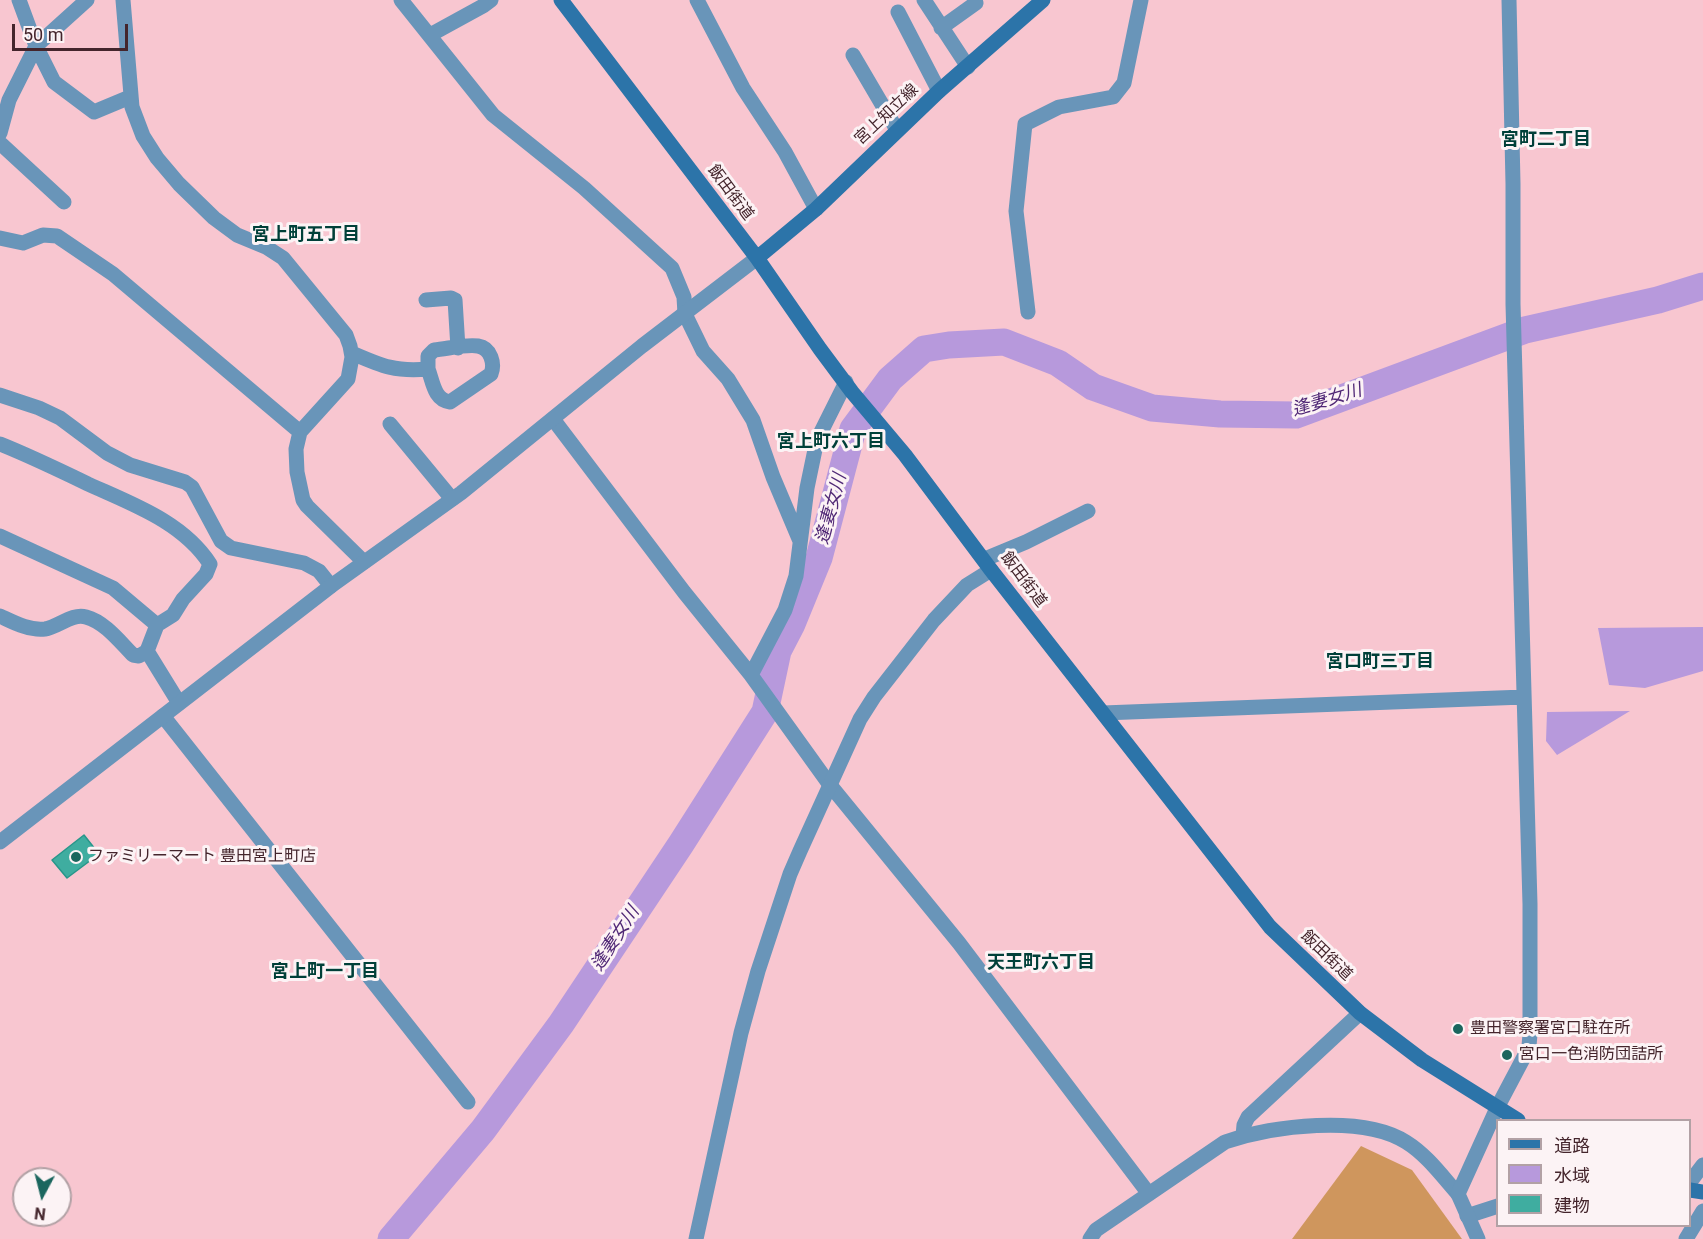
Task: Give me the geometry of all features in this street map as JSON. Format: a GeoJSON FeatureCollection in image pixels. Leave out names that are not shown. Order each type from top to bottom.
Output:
{"type":"FeatureCollection","features":[{"type":"Feature","properties":{"kind":"main road","name":"飯田街道"},"geometry":{"type":"LineString","coordinates":[[561,0],[757,258],[849,387],[905,455],[1270,927],[1360,1013],[1422,1060],[1516,1119]]}},
{"type":"Feature","properties":{"kind":"main road","name":"宮上知立線"},"geometry":{"type":"LineString","coordinates":[[757,258],[816,209],[939,91],[1043,0]]}},
{"type":"Feature","properties":{"kind":"street"},"geometry":{"type":"LineString","coordinates":[[19,0],[36,46],[54,82],[94,112],[130,97]]}},
{"type":"Feature","properties":{"kind":"street"},"geometry":{"type":"LineString","coordinates":[[0,134],[9,100],[36,46],[87,0]]}},
{"type":"Feature","properties":{"kind":"street"},"geometry":{"type":"LineString","coordinates":[[123,0],[130,97],[143,136],[157,158],[179,184],[214,218],[237,236],[266,247],[283,258],[346,335],[352,353],[348,379],[300,432],[296,459],[303,500],[325,525],[364,562]]}},
{"type":"Feature","properties":{"kind":"street"},"geometry":{"type":"LineString","coordinates":[[400,0],[494,115],[584,188],[672,268],[684,297],[685,314],[703,351],[728,379],[750,413],[773,477],[800,541]]}},
{"type":"Feature","properties":{"kind":"street"},"geometry":{"type":"LineString","coordinates":[[430,35],[491,0]]}},
{"type":"Feature","properties":{"kind":"street"},"geometry":{"type":"LineString","coordinates":[[697,0],[743,88],[785,152],[816,209]]}},
{"type":"Feature","properties":{"kind":"street"},"geometry":{"type":"LineString","coordinates":[[924,0],[968,67]]}},
{"type":"Feature","properties":{"kind":"street"},"geometry":{"type":"LineString","coordinates":[[1028,312],[1016,211],[1025,124],[1059,107],[1113,97],[1124,83],[1141,0]]}},
{"type":"Feature","properties":{"kind":"street"},"geometry":{"type":"LineString","coordinates":[[1458,1194],[1497,1108],[1525,1055],[1530,1034],[1530,904],[1513,317],[1514,184],[1509,0]]}},
{"type":"Feature","properties":{"kind":"street"},"geometry":{"type":"LineString","coordinates":[[941,28],[976,3]]}},
{"type":"Feature","properties":{"kind":"street"},"geometry":{"type":"LineString","coordinates":[[898,12],[939,91]]}},
{"type":"Feature","properties":{"kind":"street"},"geometry":{"type":"LineString","coordinates":[[853,55],[897,130]]}},
{"type":"Feature","properties":{"kind":"street"},"geometry":{"type":"LineString","coordinates":[[0,143],[64,202]]}},
{"type":"Feature","properties":{"kind":"street"},"geometry":{"type":"LineString","coordinates":[[0,238],[23,243],[43,235],[57,236],[113,274],[300,432]]}},
{"type":"Feature","properties":{"kind":"street"},"geometry":{"type":"LineString","coordinates":[[0,842],[331,586],[452,499],[642,346],[757,258]]}},
{"type":"Feature","properties":{"kind":"street"},"geometry":{"type":"LineString","coordinates":[[426,300],[451,298],[455,300],[458,348]]}},
{"type":"Feature","properties":{"kind":"street"},"geometry":{"type":"LineString","coordinates":[[482,347],[492,357],[494,367],[491,374],[450,402],[442,401],[438,397],[428,369],[428,356],[434,350],[482,347]]}},
{"type":"Feature","properties":{"kind":"street"},"geometry":{"type":"LineString","coordinates":[[352,353],[386,367],[404,370],[428,369]]}},
{"type":"Feature","properties":{"kind":"street"},"geometry":{"type":"LineString","coordinates":[[753,678],[785,610],[796,576],[807,488],[818,440],[849,387]]}},
{"type":"Feature","properties":{"kind":"street"},"geometry":{"type":"LineString","coordinates":[[0,395],[39,408],[60,418],[107,453],[130,465],[185,482],[192,487],[221,541],[231,548],[304,563],[320,571],[331,586]]}},
{"type":"Feature","properties":{"kind":"street"},"geometry":{"type":"LineString","coordinates":[[553,419],[684,592],[753,678],[830,785],[959,943],[1149,1194]]}},
{"type":"Feature","properties":{"kind":"street"},"geometry":{"type":"LineString","coordinates":[[390,424],[452,499]]}},
{"type":"Feature","properties":{"kind":"street"},"geometry":{"type":"LineString","coordinates":[[0,444],[158,516],[187,538],[210,564],[206,574],[183,599],[173,615],[156,625],[147,651],[139,656],[133,655],[106,628],[87,617],[79,616],[44,629],[20,626],[0,615]]}},
{"type":"Feature","properties":{"kind":"street"},"geometry":{"type":"LineString","coordinates":[[696,1239],[741,1033],[758,972],[790,874],[860,719],[874,697],[934,620],[988,564],[1026,542],[1088,512]]}},
{"type":"Feature","properties":{"kind":"street"},"geometry":{"type":"LineString","coordinates":[[0,536],[112,588],[156,625]]}},
{"type":"Feature","properties":{"kind":"street"},"geometry":{"type":"LineString","coordinates":[[147,651],[179,703]]}},
{"type":"Feature","properties":{"kind":"street"},"geometry":{"type":"LineString","coordinates":[[1103,713],[1524,697]]}},
{"type":"Feature","properties":{"kind":"street"},"geometry":{"type":"LineString","coordinates":[[163,716],[468,1102]]}},
{"type":"Feature","properties":{"kind":"street"},"geometry":{"type":"LineString","coordinates":[[1243,1136],[1244,1125],[1248,1117],[1360,1013]]}},
{"type":"Feature","properties":{"kind":"street"},"geometry":{"type":"LineString","coordinates":[[1090,1239],[1096,1230],[1225,1142],[1243,1136],[1288,1128],[1329,1126],[1361,1127],[1380,1131],[1403,1140],[1416,1149],[1458,1194],[1478,1239]]}},
{"type":"Feature","properties":{"kind":"street"},"geometry":{"type":"LineString","coordinates":[[1691,1180],[1703,1165]]}},
{"type":"Feature","properties":{"kind":"street"},"geometry":{"type":"LineString","coordinates":[[1467,1216],[1496,1206]]}},
{"type":"Feature","properties":{"kind":"street"},"geometry":{"type":"LineString","coordinates":[[1686,1239],[1703,1211]]}},
{"type":"Feature","properties":{"kind":"shaded area"},"geometry":{"type":"Polygon","coordinates":[[[1361,1146],[1412,1170],[1462,1239],[1292,1239],[1361,1146]]]}},
{"type":"Feature","properties":{"kind":"water"},"geometry":{"type":"Polygon","coordinates":[[[1703,627],[1703,671],[1645,688],[1609,685],[1598,628],[1703,627]]]}},
{"type":"Feature","properties":{"kind":"water"},"geometry":{"type":"Polygon","coordinates":[[[1630,711],[1557,755],[1546,741],[1547,712],[1630,711]]]}},
{"type":"Feature","properties":{"kind":"building","name":"ファミリーマート 豊田宮上町店"},"geometry":{"type":"Polygon","coordinates":[[[84,835],[99,854],[67,878],[52,860],[84,835]]]}},
{"type":"Feature","properties":{"kind":"waterway","name":"逢妻女川"},"geometry":{"type":"LineString","coordinates":[[391,1239],[483,1130],[561,1024],[681,844],[765,712],[778,651],[792,624],[819,558],[853,429],[890,379],[924,349],[949,345],[1004,342],[1058,363],[1093,387],[1152,408],[1220,414],[1296,415],[1525,330],[1658,300],[1703,286]]}},
{"type":"Feature","properties":{"kind":"place","name":"ファミリーマート 豊田宮上町店"},"geometry":{"type":"Point","coordinates":[76,857]}},
{"type":"Feature","properties":{"kind":"place","name":"豊田警察署宮口駐在所"},"geometry":{"type":"Point","coordinates":[1458,1029]}},
{"type":"Feature","properties":{"kind":"place","name":"宮口一色消防団詰所"},"geometry":{"type":"Point","coordinates":[1507,1055]}},
{"type":"Feature","properties":{"kind":"district","name":"宮町二丁目"},"geometry":{"type":"Point","coordinates":[1546,140]}},
{"type":"Feature","properties":{"kind":"district","name":"宮上町五丁目"},"geometry":{"type":"Point","coordinates":[306,235]}},
{"type":"Feature","properties":{"kind":"district","name":"宮上町六丁目"},"geometry":{"type":"Point","coordinates":[831,442]}},
{"type":"Feature","properties":{"kind":"district","name":"宮口町三丁目"},"geometry":{"type":"Point","coordinates":[1380,662]}},
{"type":"Feature","properties":{"kind":"district","name":"天王町六丁目"},"geometry":{"type":"Point","coordinates":[1041,963]}},
{"type":"Feature","properties":{"kind":"district","name":"宮上町一丁目"},"geometry":{"type":"Point","coordinates":[325,972]}}]}
